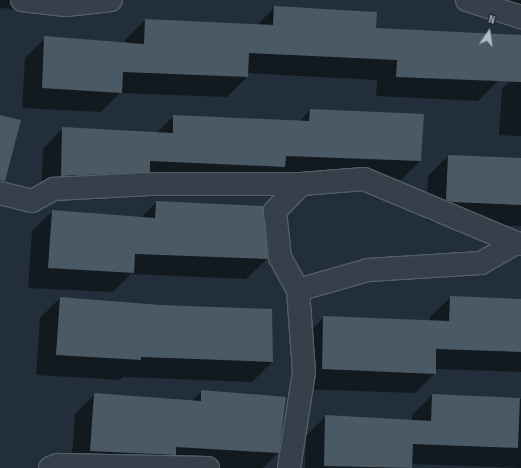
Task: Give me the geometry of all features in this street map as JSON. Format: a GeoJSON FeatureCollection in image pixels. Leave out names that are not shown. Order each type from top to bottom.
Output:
{"type":"FeatureCollection","features":[{"type":"Feature","properties":{"kind":"street"},"geometry":{"type":"LineString","coordinates":[[22,0],[66,5],[111,0]]}},
{"type":"Feature","properties":{"kind":"street"},"geometry":{"type":"LineString","coordinates":[[467,0],[521,17]]}},
{"type":"Feature","properties":{"kind":"street"},"geometry":{"type":"LineString","coordinates":[[0,193],[32,201],[54,189],[149,184],[301,184],[364,180],[519,244]]}},
{"type":"Feature","properties":{"kind":"street"},"geometry":{"type":"LineString","coordinates":[[289,468],[304,372],[298,290],[280,258],[275,211],[301,184]]}},
{"type":"Feature","properties":{"kind":"street"},"geometry":{"type":"LineString","coordinates":[[298,290],[368,270],[481,263],[519,244]]}},
{"type":"Feature","properties":{"kind":"street"},"geometry":{"type":"LineString","coordinates":[[50,468],[58,465],[208,468]]}},
{"type":"Feature","properties":{"kind":"building"},"geometry":{"type":"Polygon","coordinates":[[[274,6],[377,12],[376,28],[521,35],[521,82],[396,77],[397,60],[249,53],[248,77],[123,72],[122,93],[42,88],[44,36],[144,44],[145,19],[273,25],[274,6]]]}},
{"type":"Feature","properties":{"kind":"building"},"geometry":{"type":"Polygon","coordinates":[[[310,109],[424,114],[421,161],[286,156],[285,167],[150,161],[150,172],[61,176],[62,127],[173,133],[173,115],[309,121],[310,109]]]}},
{"type":"Feature","properties":{"kind":"building"},"geometry":{"type":"Polygon","coordinates":[[[0,115],[21,120],[5,181],[0,180],[0,115]]]}},
{"type":"Feature","properties":{"kind":"building"},"geometry":{"type":"Polygon","coordinates":[[[448,155],[521,158],[521,205],[452,202],[446,200],[448,155]]]}},
{"type":"Feature","properties":{"kind":"building"},"geometry":{"type":"Polygon","coordinates":[[[156,201],[264,206],[263,212],[268,259],[135,254],[134,273],[48,268],[52,210],[155,218],[156,201]]]}},
{"type":"Feature","properties":{"kind":"building"},"geometry":{"type":"Polygon","coordinates":[[[450,296],[521,299],[521,352],[436,349],[436,374],[322,369],[323,316],[449,321],[450,296]]]}},
{"type":"Feature","properties":{"kind":"building"},"geometry":{"type":"Polygon","coordinates":[[[60,297],[160,305],[272,309],[273,362],[141,357],[141,360],[56,355],[60,297]]]}},
{"type":"Feature","properties":{"kind":"building"},"geometry":{"type":"Polygon","coordinates":[[[201,390],[286,397],[279,453],[176,447],[176,455],[90,451],[94,393],[201,401],[201,390]]]}},
{"type":"Feature","properties":{"kind":"building"},"geometry":{"type":"Polygon","coordinates":[[[432,394],[520,398],[518,448],[413,444],[412,468],[324,466],[325,415],[431,421],[432,394]]]}}]}
